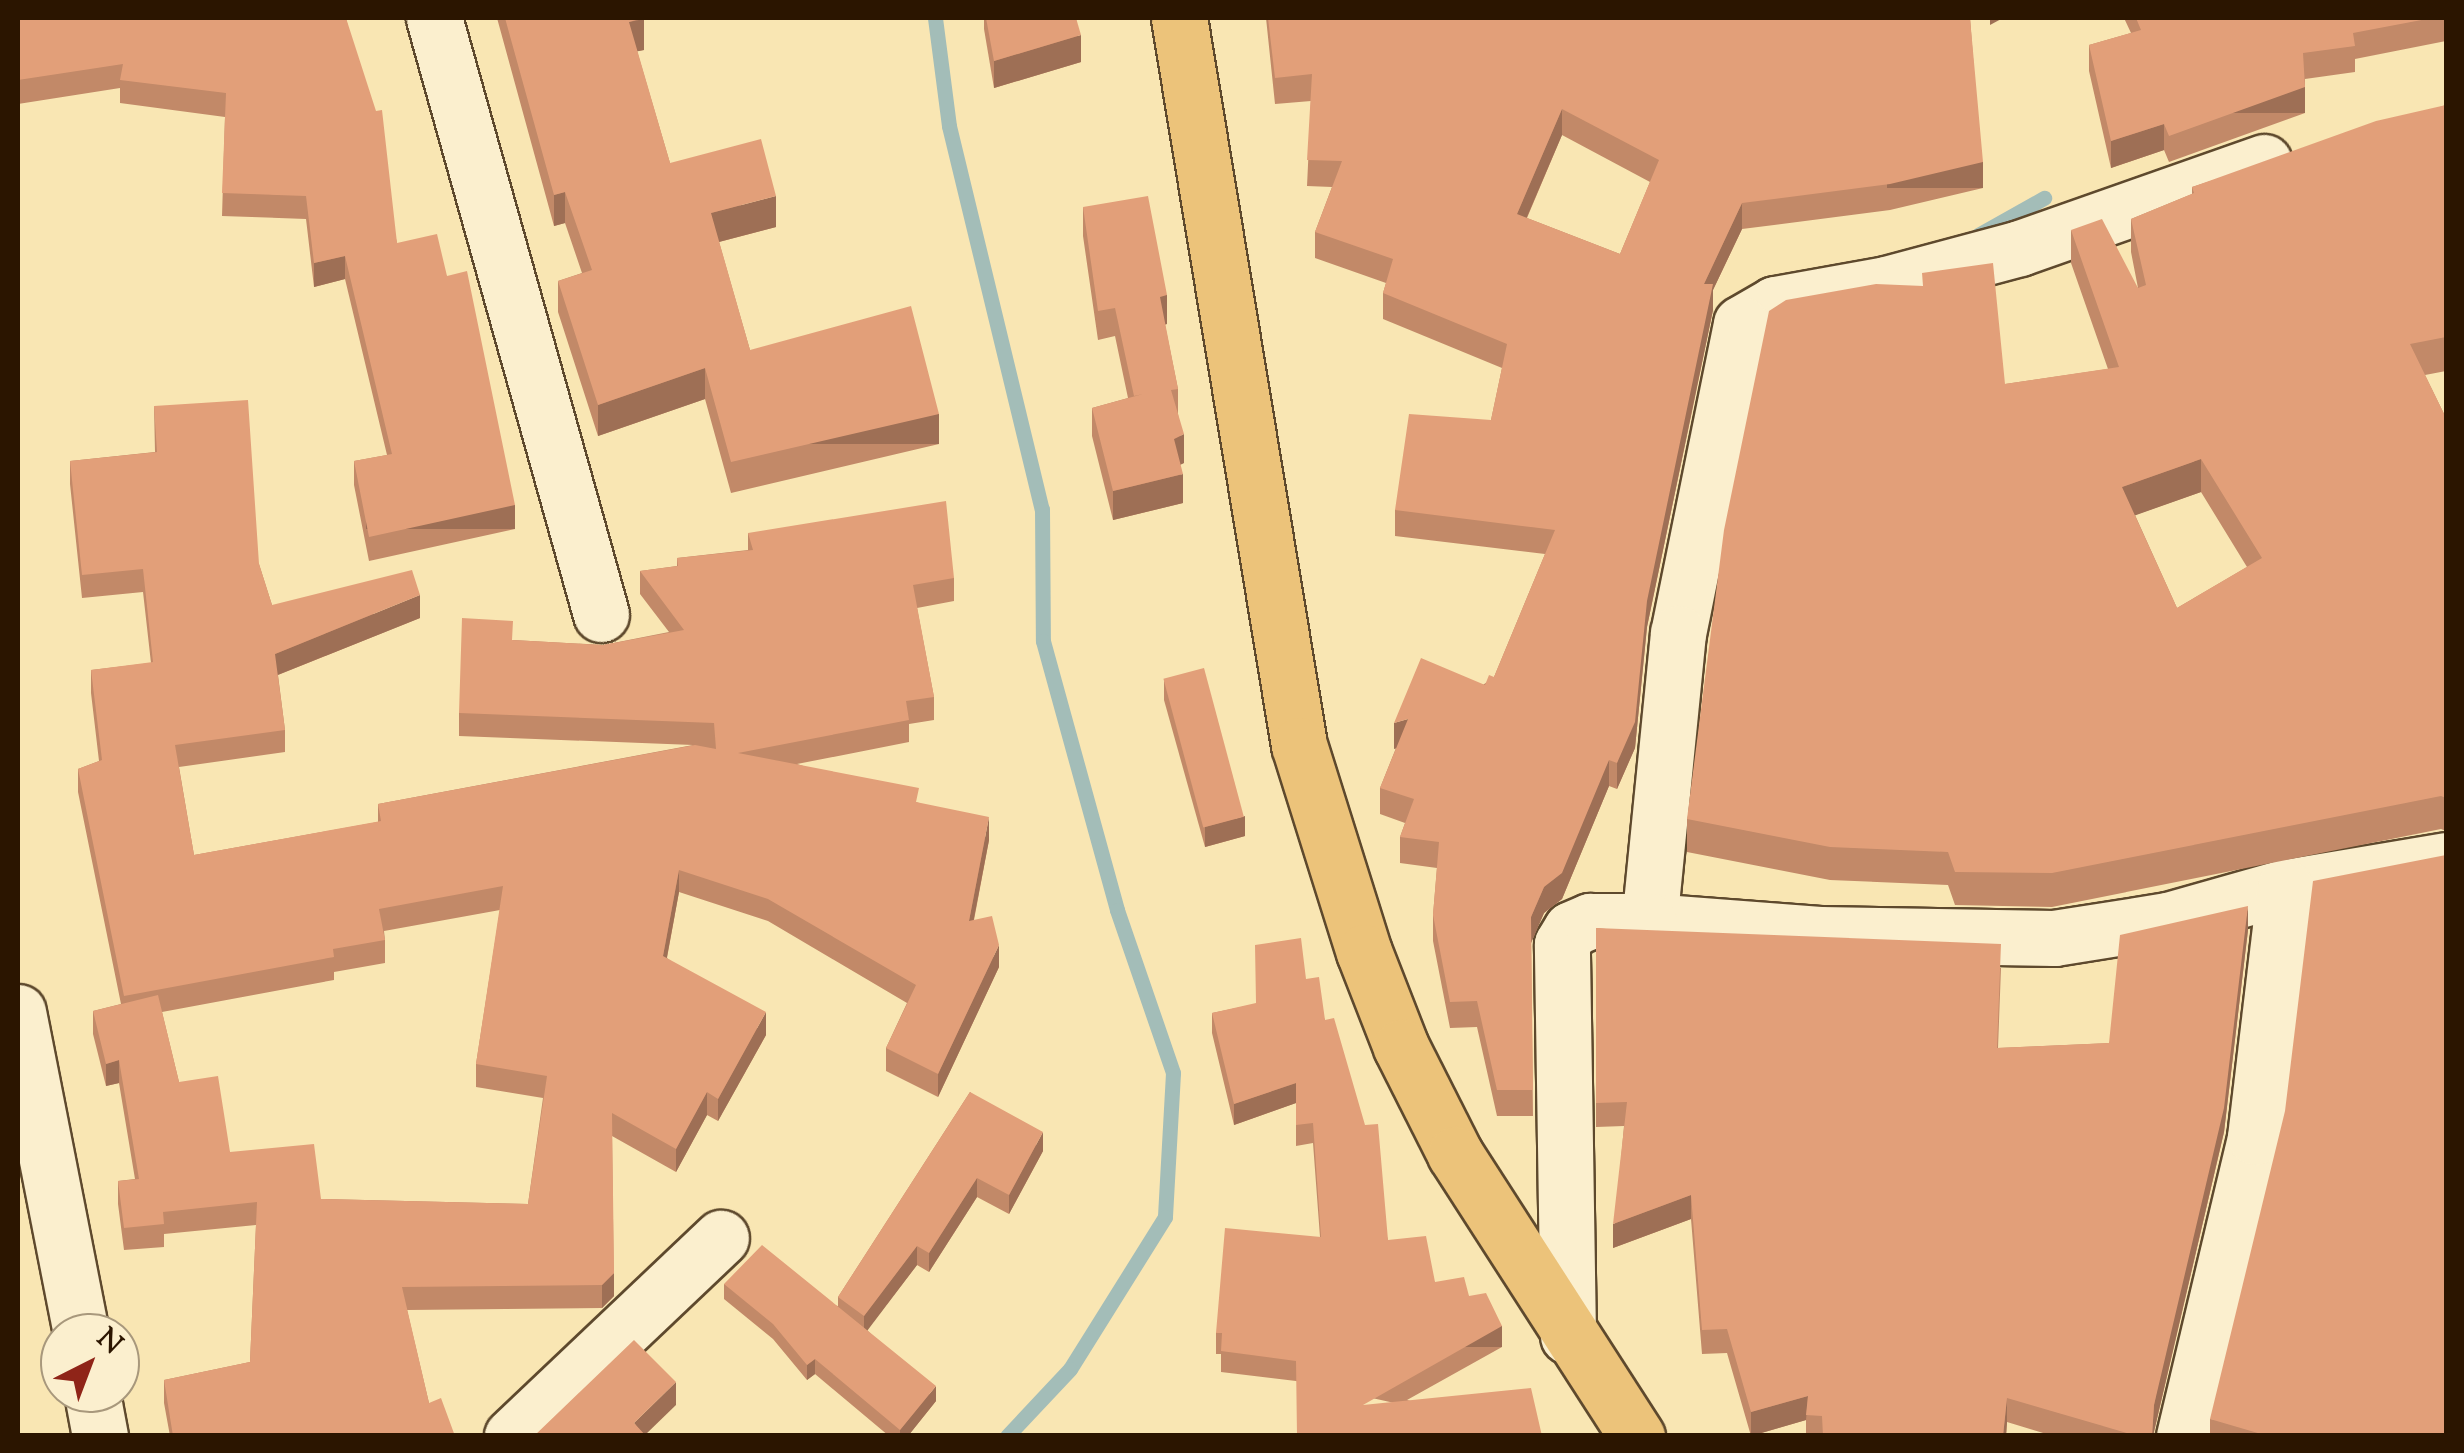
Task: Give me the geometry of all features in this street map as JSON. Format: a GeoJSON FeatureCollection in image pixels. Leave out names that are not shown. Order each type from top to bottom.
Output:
{"type":"FeatureCollection","features":[{"type":"Feature","properties":{"kind":"main road"},"geometry":{"type":"LineString","coordinates":[[1179,18],[1298,745],[1400,1047],[1455,1154],[1568,1336],[1637,1436]]}},
{"type":"Feature","properties":{"kind":"street"},"geometry":{"type":"LineString","coordinates":[[434,18],[602,614]]}},
{"type":"Feature","properties":{"kind":"street"},"geometry":{"type":"LineString","coordinates":[[1649,921],[1678,633],[1740,324],[1775,304],[1886,284],[2020,248],[2310,145]]}},
{"type":"Feature","properties":{"kind":"street"},"geometry":{"type":"LineString","coordinates":[[1568,1336],[1562,944],[1571,929],[1590,921],[1649,921],[1820,934],[2054,938],[2168,920],[2284,887],[2446,860]]}},
{"type":"Feature","properties":{"kind":"street"},"geometry":{"type":"LineString","coordinates":[[2184,1436],[2255,1136],[2284,887]]}},
{"type":"Feature","properties":{"kind":"street"},"geometry":{"type":"LineString","coordinates":[[18,1012],[77,1313]]}},
{"type":"Feature","properties":{"kind":"street"},"geometry":{"type":"LineString","coordinates":[[512,1436],[721,1238]]}},
{"type":"Feature","properties":{"kind":"building"},"geometry":{"type":"Polygon","coordinates":[[[18,18],[346,18],[376,111],[382,110],[397,243],[437,234],[447,276],[467,271],[515,505],[369,537],[354,461],[392,454],[345,256],[314,263],[306,196],[222,193],[226,93],[120,80],[123,64],[18,80],[18,18]]]}},
{"type":"Feature","properties":{"kind":"building"},"geometry":{"type":"Polygon","coordinates":[[[505,18],[643,18],[629,22],[670,163],[761,139],[776,196],[711,213],[750,350],[911,306],[939,414],[731,462],[705,368],[598,405],[558,281],[592,270],[565,192],[554,195],[505,18]]]}},
{"type":"Feature","properties":{"kind":"building"},"geometry":{"type":"Polygon","coordinates":[[[986,18],[1076,18],[1081,35],[994,61],[986,18]]]}},
{"type":"Feature","properties":{"kind":"building"},"geometry":{"type":"Polygon","coordinates":[[[1268,18],[1970,18],[1983,162],[1890,184],[1742,203],[1704,284],[1713,284],[1647,601],[1635,722],[1617,763],[1609,760],[1562,873],[1544,887],[1531,917],[1533,1090],[1497,1090],[1477,1001],[1450,1002],[1433,915],[1439,842],[1400,837],[1414,799],[1380,788],[1408,719],[1394,723],[1421,658],[1485,685],[1489,675],[1494,677],[1555,530],[1395,510],[1409,414],[1491,420],[1507,344],[1383,293],[1393,259],[1315,232],[1342,161],[1307,160],[1312,74],[1275,78],[1268,18]],[[1562,109],[1517,214],[1620,254],[1659,160],[1562,109]]]}},
{"type":"Feature","properties":{"kind":"building"},"geometry":{"type":"Polygon","coordinates":[[[2136,18],[2432,18],[2353,33],[2355,46],[2303,53],[2305,87],[2169,136],[2164,124],[2111,141],[2089,45],[2141,30],[2136,18]]]}},
{"type":"Feature","properties":{"kind":"building"},"geometry":{"type":"Polygon","coordinates":[[[2446,105],[2446,337],[2410,344],[2446,418],[2446,798],[2052,873],[1955,872],[1948,852],[1830,847],[1687,819],[1724,530],[1769,311],[1786,300],[1876,284],[1923,286],[1922,273],[1993,263],[2005,384],[2119,367],[2071,230],[2102,219],[2138,288],[2146,285],[2131,219],[2194,193],[2192,187],[2376,121],[2446,105]],[[2201,459],[2122,487],[2177,608],[2262,558],[2201,459]]]}},
{"type":"Feature","properties":{"kind":"building"},"geometry":{"type":"Polygon","coordinates":[[[1148,196],[1167,295],[1160,297],[1178,389],[1171,390],[1184,434],[1174,439],[1183,474],[1113,491],[1092,408],[1143,394],[1134,396],[1115,308],[1098,311],[1083,207],[1148,196]]]}},
{"type":"Feature","properties":{"kind":"building"},"geometry":{"type":"Polygon","coordinates":[[[248,400],[259,564],[272,605],[412,570],[420,595],[275,654],[285,730],[175,745],[194,855],[381,821],[378,804],[695,745],[716,749],[714,723],[459,713],[462,618],[513,621],[512,640],[603,645],[684,630],[640,571],[678,566],[677,558],[753,550],[748,533],[946,501],[954,578],[913,585],[934,697],[906,701],[909,720],[738,753],[919,788],[916,802],[989,817],[969,921],[992,916],[999,945],[938,1074],[886,1048],[916,985],[768,899],[679,870],[663,956],[766,1012],[718,1099],[707,1092],[676,1149],[612,1113],[614,1273],[602,1285],[402,1287],[429,1403],[441,1398],[455,1436],[173,1436],[164,1380],[250,1362],[257,1202],[163,1212],[164,1224],[124,1228],[118,1181],[139,1179],[119,1060],[106,1064],[93,1011],[158,995],[179,1082],[218,1076],[230,1152],[314,1144],[321,1199],[528,1204],[547,1076],[476,1064],[503,886],[379,909],[385,940],[333,949],[334,957],[124,996],[78,769],[102,760],[91,670],[153,662],[143,569],[82,575],[70,461],[157,452],[154,406],[248,400]]]}},
{"type":"Feature","properties":{"kind":"building"},"geometry":{"type":"Polygon","coordinates":[[[1204,668],[1244,817],[1203,828],[1163,679],[1204,668]]]}},
{"type":"Feature","properties":{"kind":"building"},"geometry":{"type":"Polygon","coordinates":[[[2446,855],[2446,1436],[2268,1436],[2210,1419],[2285,1111],[2313,881],[2446,855]]]}},
{"type":"Feature","properties":{"kind":"building"},"geometry":{"type":"Polygon","coordinates":[[[2248,906],[2224,1108],[2154,1405],[2152,1436],[2137,1436],[2007,1398],[2003,1436],[1823,1436],[1822,1416],[1806,1415],[1808,1396],[1751,1412],[1727,1329],[1702,1330],[1691,1195],[1613,1224],[1627,1102],[1596,1103],[1596,928],[2001,944],[1997,1048],[2109,1043],[2120,935],[2248,906]]]}},
{"type":"Feature","properties":{"kind":"building"},"geometry":{"type":"Polygon","coordinates":[[[1301,938],[1306,979],[1319,977],[1325,1020],[1334,1018],[1365,1125],[1378,1124],[1388,1240],[1426,1236],[1435,1282],[1464,1277],[1469,1296],[1486,1293],[1502,1326],[1363,1405],[1531,1388],[1542,1436],[1297,1436],[1296,1361],[1221,1351],[1222,1333],[1216,1333],[1225,1228],[1321,1237],[1313,1123],[1296,1125],[1296,1083],[1234,1104],[1212,1013],[1256,1003],[1255,945],[1301,938]]]}},
{"type":"Feature","properties":{"kind":"building"},"geometry":{"type":"Polygon","coordinates":[[[970,1092],[1043,1132],[1009,1195],[977,1178],[929,1253],[917,1246],[864,1316],[838,1297],[970,1092]]]}},
{"type":"Feature","properties":{"kind":"building"},"geometry":{"type":"Polygon","coordinates":[[[762,1245],[936,1386],[900,1430],[815,1359],[807,1365],[773,1324],[724,1284],[762,1245]]]}},
{"type":"Feature","properties":{"kind":"building"},"geometry":{"type":"Polygon","coordinates":[[[634,1340],[676,1382],[634,1423],[646,1436],[534,1436],[634,1340]]]}},
{"type":"Feature","properties":{"kind":"waterway"},"geometry":{"type":"LineString","coordinates":[[935,18],[949,126],[1042,509],[1043,641],[1117,910],[1173,1073],[1165,1217],[1070,1369],[1007,1436]]}},
{"type":"Feature","properties":{"kind":"waterway"},"geometry":{"type":"LineString","coordinates":[[1978,235],[2044,198]]}}]}
